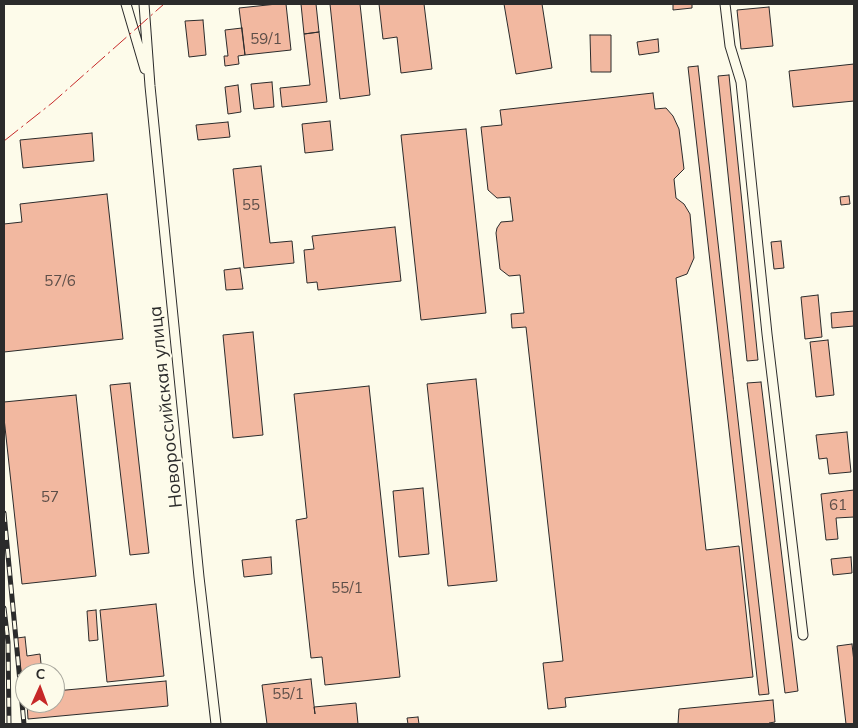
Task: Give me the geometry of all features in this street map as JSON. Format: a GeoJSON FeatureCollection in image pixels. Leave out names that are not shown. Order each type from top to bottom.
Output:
{"type":"FeatureCollection","features":[{"type":"Feature","properties":{"kind":"street"},"geometry":{"type":"LineString","coordinates":[[126,4],[150,86]]}},
{"type":"Feature","properties":{"kind":"street"},"geometry":{"type":"LineString","coordinates":[[144,4],[150,86]]}},
{"type":"Feature","properties":{"kind":"street"},"geometry":{"type":"LineString","coordinates":[[725,4],[730,46],[741,82],[767,334],[803,635]]}},
{"type":"Feature","properties":{"kind":"street","name":"Новороссийская улица"},"geometry":{"type":"LineString","coordinates":[[150,86],[199,577],[216,724]]}},
{"type":"Feature","properties":{"kind":"building"},"geometry":{"type":"Polygon","coordinates":[[[286,4],[291,50],[245,55],[239,8],[286,4]]]}},
{"type":"Feature","properties":{"kind":"building"},"geometry":{"type":"Polygon","coordinates":[[[301,4],[316,4],[319,32],[304,34],[301,4]]]}},
{"type":"Feature","properties":{"kind":"building"},"geometry":{"type":"Polygon","coordinates":[[[330,4],[360,4],[370,95],[340,99],[330,4]]]}},
{"type":"Feature","properties":{"kind":"building"},"geometry":{"type":"Polygon","coordinates":[[[379,4],[424,4],[432,69],[401,73],[397,37],[383,39],[379,4]]]}},
{"type":"Feature","properties":{"kind":"building"},"geometry":{"type":"Polygon","coordinates":[[[504,4],[542,4],[552,68],[516,74],[504,4]]]}},
{"type":"Feature","properties":{"kind":"building"},"geometry":{"type":"Polygon","coordinates":[[[673,4],[692,4],[692,8],[673,10],[673,4]]]}},
{"type":"Feature","properties":{"kind":"building"},"geometry":{"type":"Polygon","coordinates":[[[769,7],[773,46],[741,49],[737,10],[769,7]]]}},
{"type":"Feature","properties":{"kind":"building"},"geometry":{"type":"Polygon","coordinates":[[[203,20],[206,55],[189,57],[185,21],[203,20]]]}},
{"type":"Feature","properties":{"kind":"building"},"geometry":{"type":"Polygon","coordinates":[[[242,28],[245,55],[238,56],[239,64],[225,66],[224,56],[228,56],[225,30],[242,28]]]}},
{"type":"Feature","properties":{"kind":"building"},"geometry":{"type":"Polygon","coordinates":[[[319,32],[327,102],[282,107],[280,88],[310,85],[304,34],[319,32]]]}},
{"type":"Feature","properties":{"kind":"building"},"geometry":{"type":"Polygon","coordinates":[[[590,35],[611,35],[611,72],[591,72],[590,35]]]}},
{"type":"Feature","properties":{"kind":"building"},"geometry":{"type":"Polygon","coordinates":[[[658,39],[659,52],[639,55],[637,42],[658,39]]]}},
{"type":"Feature","properties":{"kind":"building"},"geometry":{"type":"Polygon","coordinates":[[[854,64],[854,101],[793,107],[789,71],[854,64]]]}},
{"type":"Feature","properties":{"kind":"building"},"geometry":{"type":"Polygon","coordinates":[[[698,66],[769,694],[759,695],[688,67],[698,66]]]}},
{"type":"Feature","properties":{"kind":"building"},"geometry":{"type":"Polygon","coordinates":[[[729,75],[758,360],[747,361],[718,76],[729,75]]]}},
{"type":"Feature","properties":{"kind":"building"},"geometry":{"type":"Polygon","coordinates":[[[272,82],[274,107],[254,109],[251,84],[272,82]]]}},
{"type":"Feature","properties":{"kind":"building"},"geometry":{"type":"Polygon","coordinates":[[[238,85],[241,112],[228,114],[225,87],[238,85]]]}},
{"type":"Feature","properties":{"kind":"building"},"geometry":{"type":"Polygon","coordinates":[[[653,93],[655,109],[666,108],[673,116],[679,129],[684,169],[674,179],[676,198],[684,204],[690,214],[694,258],[687,274],[676,278],[706,550],[739,546],[753,677],[565,698],[566,707],[548,709],[543,663],[563,661],[526,327],[512,328],[511,314],[524,313],[520,275],[509,276],[500,269],[496,233],[501,222],[513,221],[510,197],[497,198],[488,190],[481,127],[502,125],[500,110],[653,93]]]}},
{"type":"Feature","properties":{"kind":"building"},"geometry":{"type":"Polygon","coordinates":[[[330,121],[333,150],[305,153],[302,124],[330,121]]]}},
{"type":"Feature","properties":{"kind":"building"},"geometry":{"type":"Polygon","coordinates":[[[228,122],[230,137],[198,140],[196,125],[228,122]]]}},
{"type":"Feature","properties":{"kind":"building"},"geometry":{"type":"Polygon","coordinates":[[[466,129],[486,313],[421,320],[401,135],[466,129]]]}},
{"type":"Feature","properties":{"kind":"building"},"geometry":{"type":"Polygon","coordinates":[[[92,133],[94,161],[23,168],[20,140],[92,133]]]}},
{"type":"Feature","properties":{"kind":"building"},"geometry":{"type":"Polygon","coordinates":[[[261,166],[270,243],[292,241],[294,263],[244,268],[233,169],[261,166]]]}},
{"type":"Feature","properties":{"kind":"building"},"geometry":{"type":"Polygon","coordinates":[[[107,194],[123,339],[4,352],[4,224],[22,222],[20,204],[107,194]]]}},
{"type":"Feature","properties":{"kind":"building"},"geometry":{"type":"Polygon","coordinates":[[[849,196],[850,204],[841,205],[840,197],[849,196]]]}},
{"type":"Feature","properties":{"kind":"building"},"geometry":{"type":"Polygon","coordinates":[[[395,227],[401,281],[318,290],[317,282],[307,283],[304,250],[314,249],[312,236],[395,227]]]}},
{"type":"Feature","properties":{"kind":"building"},"geometry":{"type":"Polygon","coordinates":[[[781,241],[784,268],[774,269],[771,242],[781,241]]]}},
{"type":"Feature","properties":{"kind":"building"},"geometry":{"type":"Polygon","coordinates":[[[240,268],[243,289],[226,290],[224,270],[240,268]]]}},
{"type":"Feature","properties":{"kind":"building"},"geometry":{"type":"Polygon","coordinates":[[[818,295],[822,337],[805,339],[801,297],[818,295]]]}},
{"type":"Feature","properties":{"kind":"building"},"geometry":{"type":"Polygon","coordinates":[[[854,311],[854,326],[832,328],[831,313],[854,311]]]}},
{"type":"Feature","properties":{"kind":"building"},"geometry":{"type":"Polygon","coordinates":[[[253,332],[263,435],[233,438],[223,335],[253,332]]]}},
{"type":"Feature","properties":{"kind":"building"},"geometry":{"type":"Polygon","coordinates":[[[828,340],[834,395],[816,397],[810,342],[828,340]]]}},
{"type":"Feature","properties":{"kind":"building"},"geometry":{"type":"Polygon","coordinates":[[[476,379],[497,581],[448,586],[427,384],[476,379]]]}},
{"type":"Feature","properties":{"kind":"building"},"geometry":{"type":"Polygon","coordinates":[[[761,382],[798,691],[785,693],[747,383],[761,382]]]}},
{"type":"Feature","properties":{"kind":"building"},"geometry":{"type":"Polygon","coordinates":[[[130,383],[149,553],[130,555],[110,385],[130,383]]]}},
{"type":"Feature","properties":{"kind":"building"},"geometry":{"type":"Polygon","coordinates":[[[369,386],[400,677],[325,685],[322,657],[311,658],[296,520],[307,518],[294,394],[369,386]]]}},
{"type":"Feature","properties":{"kind":"building"},"geometry":{"type":"Polygon","coordinates":[[[76,395],[96,576],[22,584],[4,418],[4,402],[76,395]]]}},
{"type":"Feature","properties":{"kind":"building"},"geometry":{"type":"Polygon","coordinates":[[[847,432],[851,472],[829,474],[827,458],[819,459],[816,435],[847,432]]]}},
{"type":"Feature","properties":{"kind":"building"},"geometry":{"type":"Polygon","coordinates":[[[423,488],[429,554],[399,557],[393,491],[423,488]]]}},
{"type":"Feature","properties":{"kind":"building"},"geometry":{"type":"Polygon","coordinates":[[[854,490],[854,517],[836,518],[838,539],[826,540],[821,494],[854,490]]]}},
{"type":"Feature","properties":{"kind":"building"},"geometry":{"type":"Polygon","coordinates":[[[271,557],[272,574],[244,577],[242,560],[271,557]]]}},
{"type":"Feature","properties":{"kind":"building"},"geometry":{"type":"Polygon","coordinates":[[[851,557],[852,573],[833,575],[831,559],[851,557]]]}},
{"type":"Feature","properties":{"kind":"building"},"geometry":{"type":"Polygon","coordinates":[[[156,604],[164,676],[107,682],[100,610],[156,604]]]}},
{"type":"Feature","properties":{"kind":"building"},"geometry":{"type":"Polygon","coordinates":[[[96,610],[98,640],[89,641],[87,611],[96,610]]]}},
{"type":"Feature","properties":{"kind":"building"},"geometry":{"type":"Polygon","coordinates":[[[25,637],[27,656],[40,654],[41,663],[20,663],[17,638],[25,637]]]}},
{"type":"Feature","properties":{"kind":"building"},"geometry":{"type":"Polygon","coordinates":[[[852,644],[854,662],[854,724],[846,724],[837,646],[852,644]]]}},
{"type":"Feature","properties":{"kind":"building"},"geometry":{"type":"Polygon","coordinates":[[[311,679],[314,707],[356,703],[358,724],[267,724],[262,685],[311,679]]]}},
{"type":"Feature","properties":{"kind":"building"},"geometry":{"type":"Polygon","coordinates":[[[166,681],[168,706],[28,719],[28,713],[65,713],[65,690],[166,681]]]}},
{"type":"Feature","properties":{"kind":"building"},"geometry":{"type":"Polygon","coordinates":[[[773,700],[775,722],[769,724],[678,724],[679,709],[773,700]]]}},
{"type":"Feature","properties":{"kind":"building"},"geometry":{"type":"Polygon","coordinates":[[[418,717],[419,724],[408,724],[407,718],[418,717]]]}},
{"type":"Feature","properties":{"kind":"railway"},"geometry":{"type":"LineString","coordinates":[[4,513],[24,724]]}},
{"type":"Feature","properties":{"kind":"railway"},"geometry":{"type":"LineString","coordinates":[[4,608],[8,642],[9,724]]}},
{"type":"Feature","properties":{"kind":"power"},"geometry":{"type":"LineString","coordinates":[[4,141],[52,103],[164,4]]}}]}
